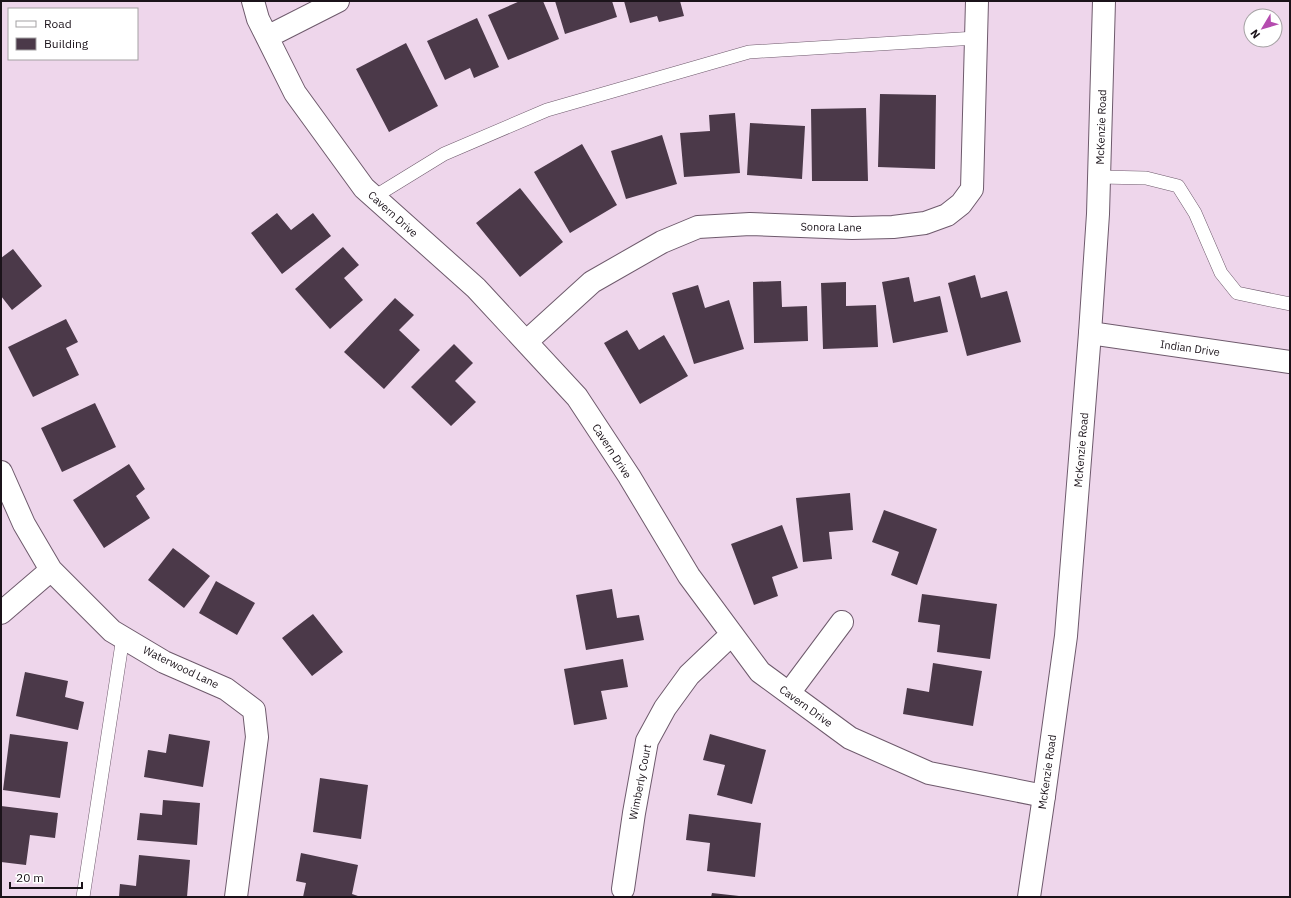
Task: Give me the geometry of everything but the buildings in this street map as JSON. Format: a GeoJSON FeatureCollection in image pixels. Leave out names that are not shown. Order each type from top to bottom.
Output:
{"type":"FeatureCollection","features":[{"type":"Feature","properties":{"kind":"street","name":"Cavern Drive"},"geometry":{"type":"LineString","coordinates":[[253,1],[258,19],[296,93],[364,188],[476,288],[577,397],[629,476],[689,576],[760,672],[850,738],[929,773],[1044,796]]}},
{"type":"Feature","properties":{"kind":"street"},"geometry":{"type":"LineString","coordinates":[[267,37],[338,1]]}},
{"type":"Feature","properties":{"kind":"street","name":"Sonora Lane"},"geometry":{"type":"LineString","coordinates":[[526,342],[592,282],[662,242],[698,226],[750,224],[852,228],[893,227],[925,223],[947,215],[961,204],[972,189],[977,1]]}},
{"type":"Feature","properties":{"kind":"street","name":"McKenzie Road"},"geometry":{"type":"LineString","coordinates":[[1029,897],[1066,636],[1098,214],[1104,1]]}},
{"type":"Feature","properties":{"kind":"street","name":"Indian Drive"},"geometry":{"type":"LineString","coordinates":[[1090,333],[1290,362]]}},
{"type":"Feature","properties":{"kind":"street","name":"Waterwood Lane"},"geometry":{"type":"LineString","coordinates":[[1,472],[24,524],[51,570],[112,631],[164,662],[226,689],[254,710],[257,737],[236,897]]}},
{"type":"Feature","properties":{"kind":"street"},"geometry":{"type":"LineString","coordinates":[[1,613],[51,570]]}},
{"type":"Feature","properties":{"kind":"street"},"geometry":{"type":"LineString","coordinates":[[788,693],[842,622]]}},
{"type":"Feature","properties":{"kind":"street","name":"Wimberly Court"},"geometry":{"type":"LineString","coordinates":[[623,889],[634,813],[648,741],[665,708],[689,675],[732,634]]}},
{"type":"Feature","properties":{"kind":"lane"},"geometry":{"type":"LineString","coordinates":[[374,197],[444,154],[547,110],[749,52],[976,38]]}},
{"type":"Feature","properties":{"kind":"lane"},"geometry":{"type":"LineString","coordinates":[[1100,177],[1146,178],[1178,186],[1195,213],[1221,273],[1236,293],[1290,304]]}},
{"type":"Feature","properties":{"kind":"lane"},"geometry":{"type":"LineString","coordinates":[[83,897],[123,637]]}}]}
